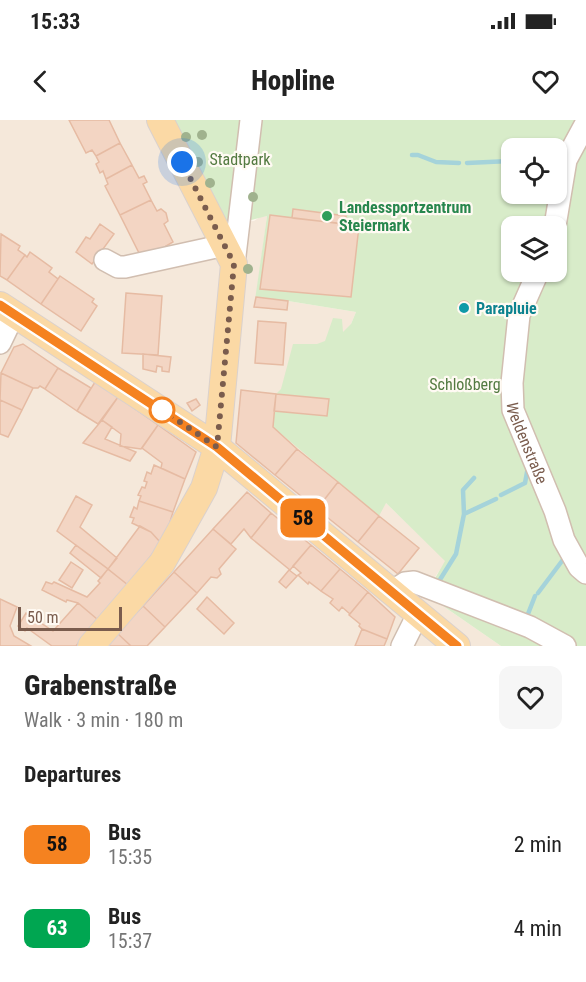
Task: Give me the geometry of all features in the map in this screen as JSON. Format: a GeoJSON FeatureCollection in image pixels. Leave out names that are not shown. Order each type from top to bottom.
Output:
{"type":"FeatureCollection","features":[{"type":"Feature","properties":{"kind":"main road"},"geometry":{"type":"LineString","coordinates":[[91,646],[162,563],[204,489],[217,447],[230,254],[160,120]]}},
{"type":"Feature","properties":{"kind":"main road"},"geometry":{"type":"LineString","coordinates":[[7,310],[217,447],[457,646]]}},
{"type":"Feature","properties":{"kind":"street"},"geometry":{"type":"LineString","coordinates":[[105,260],[118,267],[125,267],[230,254],[252,120]]}},
{"type":"Feature","properties":{"kind":"street"},"geometry":{"type":"LineString","coordinates":[[557,216],[566,160],[586,123]]}},
{"type":"Feature","properties":{"kind":"street","name":"Weldenstraße"},"geometry":{"type":"LineString","coordinates":[[534,282],[519,315],[512,383],[513,410],[555,511],[564,540],[579,567],[586,573]]}},
{"type":"Feature","properties":{"kind":"street"},"geometry":{"type":"LineString","coordinates":[[0,343],[7,310]]}},
{"type":"Feature","properties":{"kind":"street"},"geometry":{"type":"LineString","coordinates":[[391,592],[405,583],[414,582],[530,627],[565,646]]}},
{"type":"Feature","properties":{"kind":"street"},"geometry":{"type":"LineString","coordinates":[[402,646],[418,614]]}},
{"type":"Feature","properties":{"kind":"shaded area"},"geometry":{"type":"Polygon","coordinates":[[[0,120],[175,120],[228,223],[254,221],[267,216],[255,306],[287,310],[288,301],[356,312],[351,324],[386,503],[446,561],[435,577],[446,608],[501,646],[0,646],[0,120]]]}},
{"type":"Feature","properties":{"kind":"green space","name":"Schloßberg"},"geometry":{"type":"Polygon","coordinates":[[[175,120],[586,120],[586,646],[501,646],[446,608],[427,592],[445,561],[386,503],[379,516],[273,427],[274,411],[328,399],[276,394],[281,389],[293,344],[317,344],[325,341],[333,318],[342,319],[343,332],[351,324],[356,312],[288,301],[287,310],[254,307],[267,216],[232,225],[228,223],[175,120]]]}},
{"type":"Feature","properties":{"kind":"building"},"geometry":{"type":"Polygon","coordinates":[[[69,120],[109,120],[120,143],[96,156],[92,150],[86,153],[69,120]]]}},
{"type":"Feature","properties":{"kind":"building"},"geometry":{"type":"Polygon","coordinates":[[[120,143],[132,165],[106,179],[103,171],[100,173],[96,164],[99,162],[96,156],[120,143]]]}},
{"type":"Feature","properties":{"kind":"building"},"geometry":{"type":"Polygon","coordinates":[[[132,165],[139,178],[144,176],[147,182],[143,184],[151,200],[120,215],[105,186],[108,184],[106,179],[132,165]]]}},
{"type":"Feature","properties":{"kind":"building"},"geometry":{"type":"Polygon","coordinates":[[[151,200],[157,211],[161,209],[166,213],[168,221],[164,224],[173,242],[166,246],[168,249],[143,261],[120,215],[151,200]]]}},
{"type":"Feature","properties":{"kind":"building"},"geometry":{"type":"Polygon","coordinates":[[[293,209],[346,216],[346,224],[292,218],[293,209]]]}},
{"type":"Feature","properties":{"kind":"building","name":"Landessportzentrum Steiermark"},"geometry":{"type":"Polygon","coordinates":[[[270,215],[359,226],[351,297],[260,289],[270,215]]]}},
{"type":"Feature","properties":{"kind":"building"},"geometry":{"type":"Polygon","coordinates":[[[100,224],[114,234],[92,264],[76,252],[86,237],[90,239],[100,224]]]}},
{"type":"Feature","properties":{"kind":"building"},"geometry":{"type":"Polygon","coordinates":[[[1,234],[20,246],[18,250],[25,255],[7,280],[0,276],[1,234]]]}},
{"type":"Feature","properties":{"kind":"building"},"geometry":{"type":"Polygon","coordinates":[[[30,252],[52,268],[49,272],[58,279],[41,304],[7,280],[25,255],[27,257],[30,252]]]}},
{"type":"Feature","properties":{"kind":"building"},"geometry":{"type":"Polygon","coordinates":[[[60,276],[94,299],[92,302],[97,306],[81,331],[41,304],[60,276]]]}},
{"type":"Feature","properties":{"kind":"building"},"geometry":{"type":"Polygon","coordinates":[[[126,293],[162,296],[158,355],[122,353],[126,293]]]}},
{"type":"Feature","properties":{"kind":"building"},"geometry":{"type":"Polygon","coordinates":[[[256,297],[288,301],[287,310],[254,307],[256,297]]]}},
{"type":"Feature","properties":{"kind":"building","name":"Parapluie"},"geometry":{"type":"Polygon","coordinates":[[[464,301],[470,307],[464,313],[458,307],[464,301]]]}},
{"type":"Feature","properties":{"kind":"building"},"geometry":{"type":"Polygon","coordinates":[[[258,321],[286,323],[283,365],[255,363],[258,321]]]}},
{"type":"Feature","properties":{"kind":"building"},"geometry":{"type":"Polygon","coordinates":[[[23,344],[58,368],[45,389],[40,386],[33,388],[1,373],[14,347],[23,344]]]}},
{"type":"Feature","properties":{"kind":"building"},"geometry":{"type":"Polygon","coordinates":[[[143,354],[171,357],[169,372],[162,371],[162,367],[157,366],[156,372],[143,369],[143,354]]]}},
{"type":"Feature","properties":{"kind":"building"},"geometry":{"type":"Polygon","coordinates":[[[58,368],[91,388],[77,411],[45,389],[58,368]]]}},
{"type":"Feature","properties":{"kind":"building"},"geometry":{"type":"Polygon","coordinates":[[[1,373],[33,388],[22,410],[0,400],[1,373]]]}},
{"type":"Feature","properties":{"kind":"building"},"geometry":{"type":"Polygon","coordinates":[[[95,382],[118,397],[98,424],[77,411],[95,382]]]}},
{"type":"Feature","properties":{"kind":"building"},"geometry":{"type":"Polygon","coordinates":[[[241,390],[276,394],[273,427],[297,449],[275,475],[236,443],[241,390]]]}},
{"type":"Feature","properties":{"kind":"building"},"geometry":{"type":"Polygon","coordinates":[[[276,394],[329,399],[327,416],[274,411],[276,394]]]}},
{"type":"Feature","properties":{"kind":"building"},"geometry":{"type":"Polygon","coordinates":[[[118,397],[158,425],[141,449],[120,446],[121,434],[102,420],[118,397]]]}},
{"type":"Feature","properties":{"kind":"building"},"geometry":{"type":"Polygon","coordinates":[[[196,399],[200,405],[192,411],[187,403],[196,399]]]}},
{"type":"Feature","properties":{"kind":"building"},"geometry":{"type":"Polygon","coordinates":[[[0,400],[22,410],[8,437],[0,434],[0,400]]]}},
{"type":"Feature","properties":{"kind":"building"},"geometry":{"type":"Polygon","coordinates":[[[102,420],[112,427],[105,439],[136,452],[130,461],[83,443],[102,420]]]}},
{"type":"Feature","properties":{"kind":"building"},"geometry":{"type":"Polygon","coordinates":[[[158,425],[196,452],[185,479],[161,468],[162,463],[142,448],[158,425]]]}},
{"type":"Feature","properties":{"kind":"building"},"geometry":{"type":"Polygon","coordinates":[[[297,449],[338,482],[317,509],[275,475],[297,449]]]}},
{"type":"Feature","properties":{"kind":"building"},"geometry":{"type":"Polygon","coordinates":[[[154,465],[185,479],[173,512],[139,501],[141,496],[138,495],[147,482],[144,481],[147,472],[151,474],[154,465]]]}},
{"type":"Feature","properties":{"kind":"building"},"geometry":{"type":"Polygon","coordinates":[[[338,482],[379,516],[358,542],[317,509],[338,482]]]}},
{"type":"Feature","properties":{"kind":"building"},"geometry":{"type":"Polygon","coordinates":[[[247,492],[271,513],[251,538],[244,529],[231,544],[213,529],[247,492]]]}},
{"type":"Feature","properties":{"kind":"building"},"geometry":{"type":"Polygon","coordinates":[[[76,496],[92,505],[80,527],[117,558],[108,569],[57,531],[76,496]]]}},
{"type":"Feature","properties":{"kind":"building"},"geometry":{"type":"Polygon","coordinates":[[[139,501],[173,512],[161,543],[151,532],[132,523],[134,518],[130,517],[134,507],[137,509],[139,501]]]}},
{"type":"Feature","properties":{"kind":"building"},"geometry":{"type":"Polygon","coordinates":[[[271,513],[311,545],[290,570],[251,538],[271,513]]]}},
{"type":"Feature","properties":{"kind":"building"},"geometry":{"type":"Polygon","coordinates":[[[379,516],[419,548],[398,574],[358,542],[379,516]]]}},
{"type":"Feature","properties":{"kind":"building"},"geometry":{"type":"Polygon","coordinates":[[[140,526],[151,532],[161,543],[128,585],[108,569],[140,526]]]}},
{"type":"Feature","properties":{"kind":"building"},"geometry":{"type":"Polygon","coordinates":[[[213,529],[236,549],[219,569],[221,574],[217,578],[211,577],[197,593],[174,572],[213,529]]]}},
{"type":"Feature","properties":{"kind":"building"},"geometry":{"type":"Polygon","coordinates":[[[76,545],[108,569],[101,578],[70,553],[76,545]]]}},
{"type":"Feature","properties":{"kind":"building"},"geometry":{"type":"Polygon","coordinates":[[[311,545],[340,569],[321,591],[309,582],[308,584],[298,575],[301,573],[293,566],[311,545]]]}},
{"type":"Feature","properties":{"kind":"building"},"geometry":{"type":"Polygon","coordinates":[[[71,562],[83,570],[72,588],[59,580],[71,562]]]}},
{"type":"Feature","properties":{"kind":"building"},"geometry":{"type":"Polygon","coordinates":[[[108,569],[128,585],[97,619],[78,603],[67,600],[66,602],[42,590],[46,582],[52,584],[54,582],[87,597],[100,583],[98,581],[108,569]]]}},
{"type":"Feature","properties":{"kind":"building"},"geometry":{"type":"Polygon","coordinates":[[[340,569],[368,592],[350,614],[342,607],[339,611],[330,603],[333,599],[321,591],[340,569]]]}},
{"type":"Feature","properties":{"kind":"building"},"geometry":{"type":"Polygon","coordinates":[[[289,570],[297,576],[286,588],[279,582],[289,570]]]}},
{"type":"Feature","properties":{"kind":"building"},"geometry":{"type":"Polygon","coordinates":[[[174,572],[197,593],[165,627],[143,606],[174,572]]]}},
{"type":"Feature","properties":{"kind":"building"},"geometry":{"type":"Polygon","coordinates":[[[368,592],[395,617],[387,639],[362,629],[360,624],[349,615],[368,592]]]}},
{"type":"Feature","properties":{"kind":"building"},"geometry":{"type":"Polygon","coordinates":[[[207,597],[234,623],[224,634],[197,609],[207,597]]]}},
{"type":"Feature","properties":{"kind":"building"},"geometry":{"type":"Polygon","coordinates":[[[0,599],[17,607],[10,626],[14,636],[31,646],[0,646],[0,599]]]}},
{"type":"Feature","properties":{"kind":"building"},"geometry":{"type":"Polygon","coordinates":[[[78,603],[97,619],[76,646],[52,646],[27,628],[25,631],[18,626],[26,613],[53,631],[78,603]]]}},
{"type":"Feature","properties":{"kind":"building"},"geometry":{"type":"Polygon","coordinates":[[[143,606],[165,627],[147,646],[131,646],[117,633],[143,606]]]}},
{"type":"Feature","properties":{"kind":"building"},"geometry":{"type":"Polygon","coordinates":[[[362,629],[387,639],[384,646],[355,646],[362,629]]]}},
{"type":"Feature","properties":{"kind":"building"},"geometry":{"type":"Polygon","coordinates":[[[117,633],[131,646],[107,646],[117,633]]]}},
{"type":"Feature","properties":{"kind":"waterway"},"geometry":{"type":"LineString","coordinates":[[412,155],[436,162],[459,163]]}},
{"type":"Feature","properties":{"kind":"waterway"},"geometry":{"type":"LineString","coordinates":[[467,163],[501,161]]}},
{"type":"Feature","properties":{"kind":"waterway"},"geometry":{"type":"LineString","coordinates":[[501,495],[525,483],[528,467]]}},
{"type":"Feature","properties":{"kind":"waterway"},"geometry":{"type":"LineString","coordinates":[[464,514],[463,490],[474,478]]}},
{"type":"Feature","properties":{"kind":"waterway"},"geometry":{"type":"LineString","coordinates":[[436,586],[456,554],[464,514],[496,499]]}},
{"type":"Feature","properties":{"kind":"waterway"},"geometry":{"type":"LineString","coordinates":[[538,593],[565,557]]}},
{"type":"Feature","properties":{"kind":"waterway"},"geometry":{"type":"LineString","coordinates":[[526,619],[535,596]]}},
{"type":"Feature","properties":{"kind":"bus line","name":"58"},"geometry":{"type":"LineString","coordinates":[[0,305],[217,447],[457,646]]}},
{"type":"Feature","properties":{"kind":"place","name":"Landessportzentrum Steiermark"},"geometry":{"type":"Point","coordinates":[327,216]}},
{"type":"Feature","properties":{"kind":"place","name":"Parapluie"},"geometry":{"type":"Point","coordinates":[464,308]}},
{"type":"Feature","properties":{"kind":"route"},"geometry":{"type":"LineString","coordinates":[[162,410],[217,447],[234,264],[182,162]]}},
{"type":"Feature","properties":{"kind":"park label","name":"Stadtpark"},"geometry":{"type":"Point","coordinates":[240,159]}}]}
